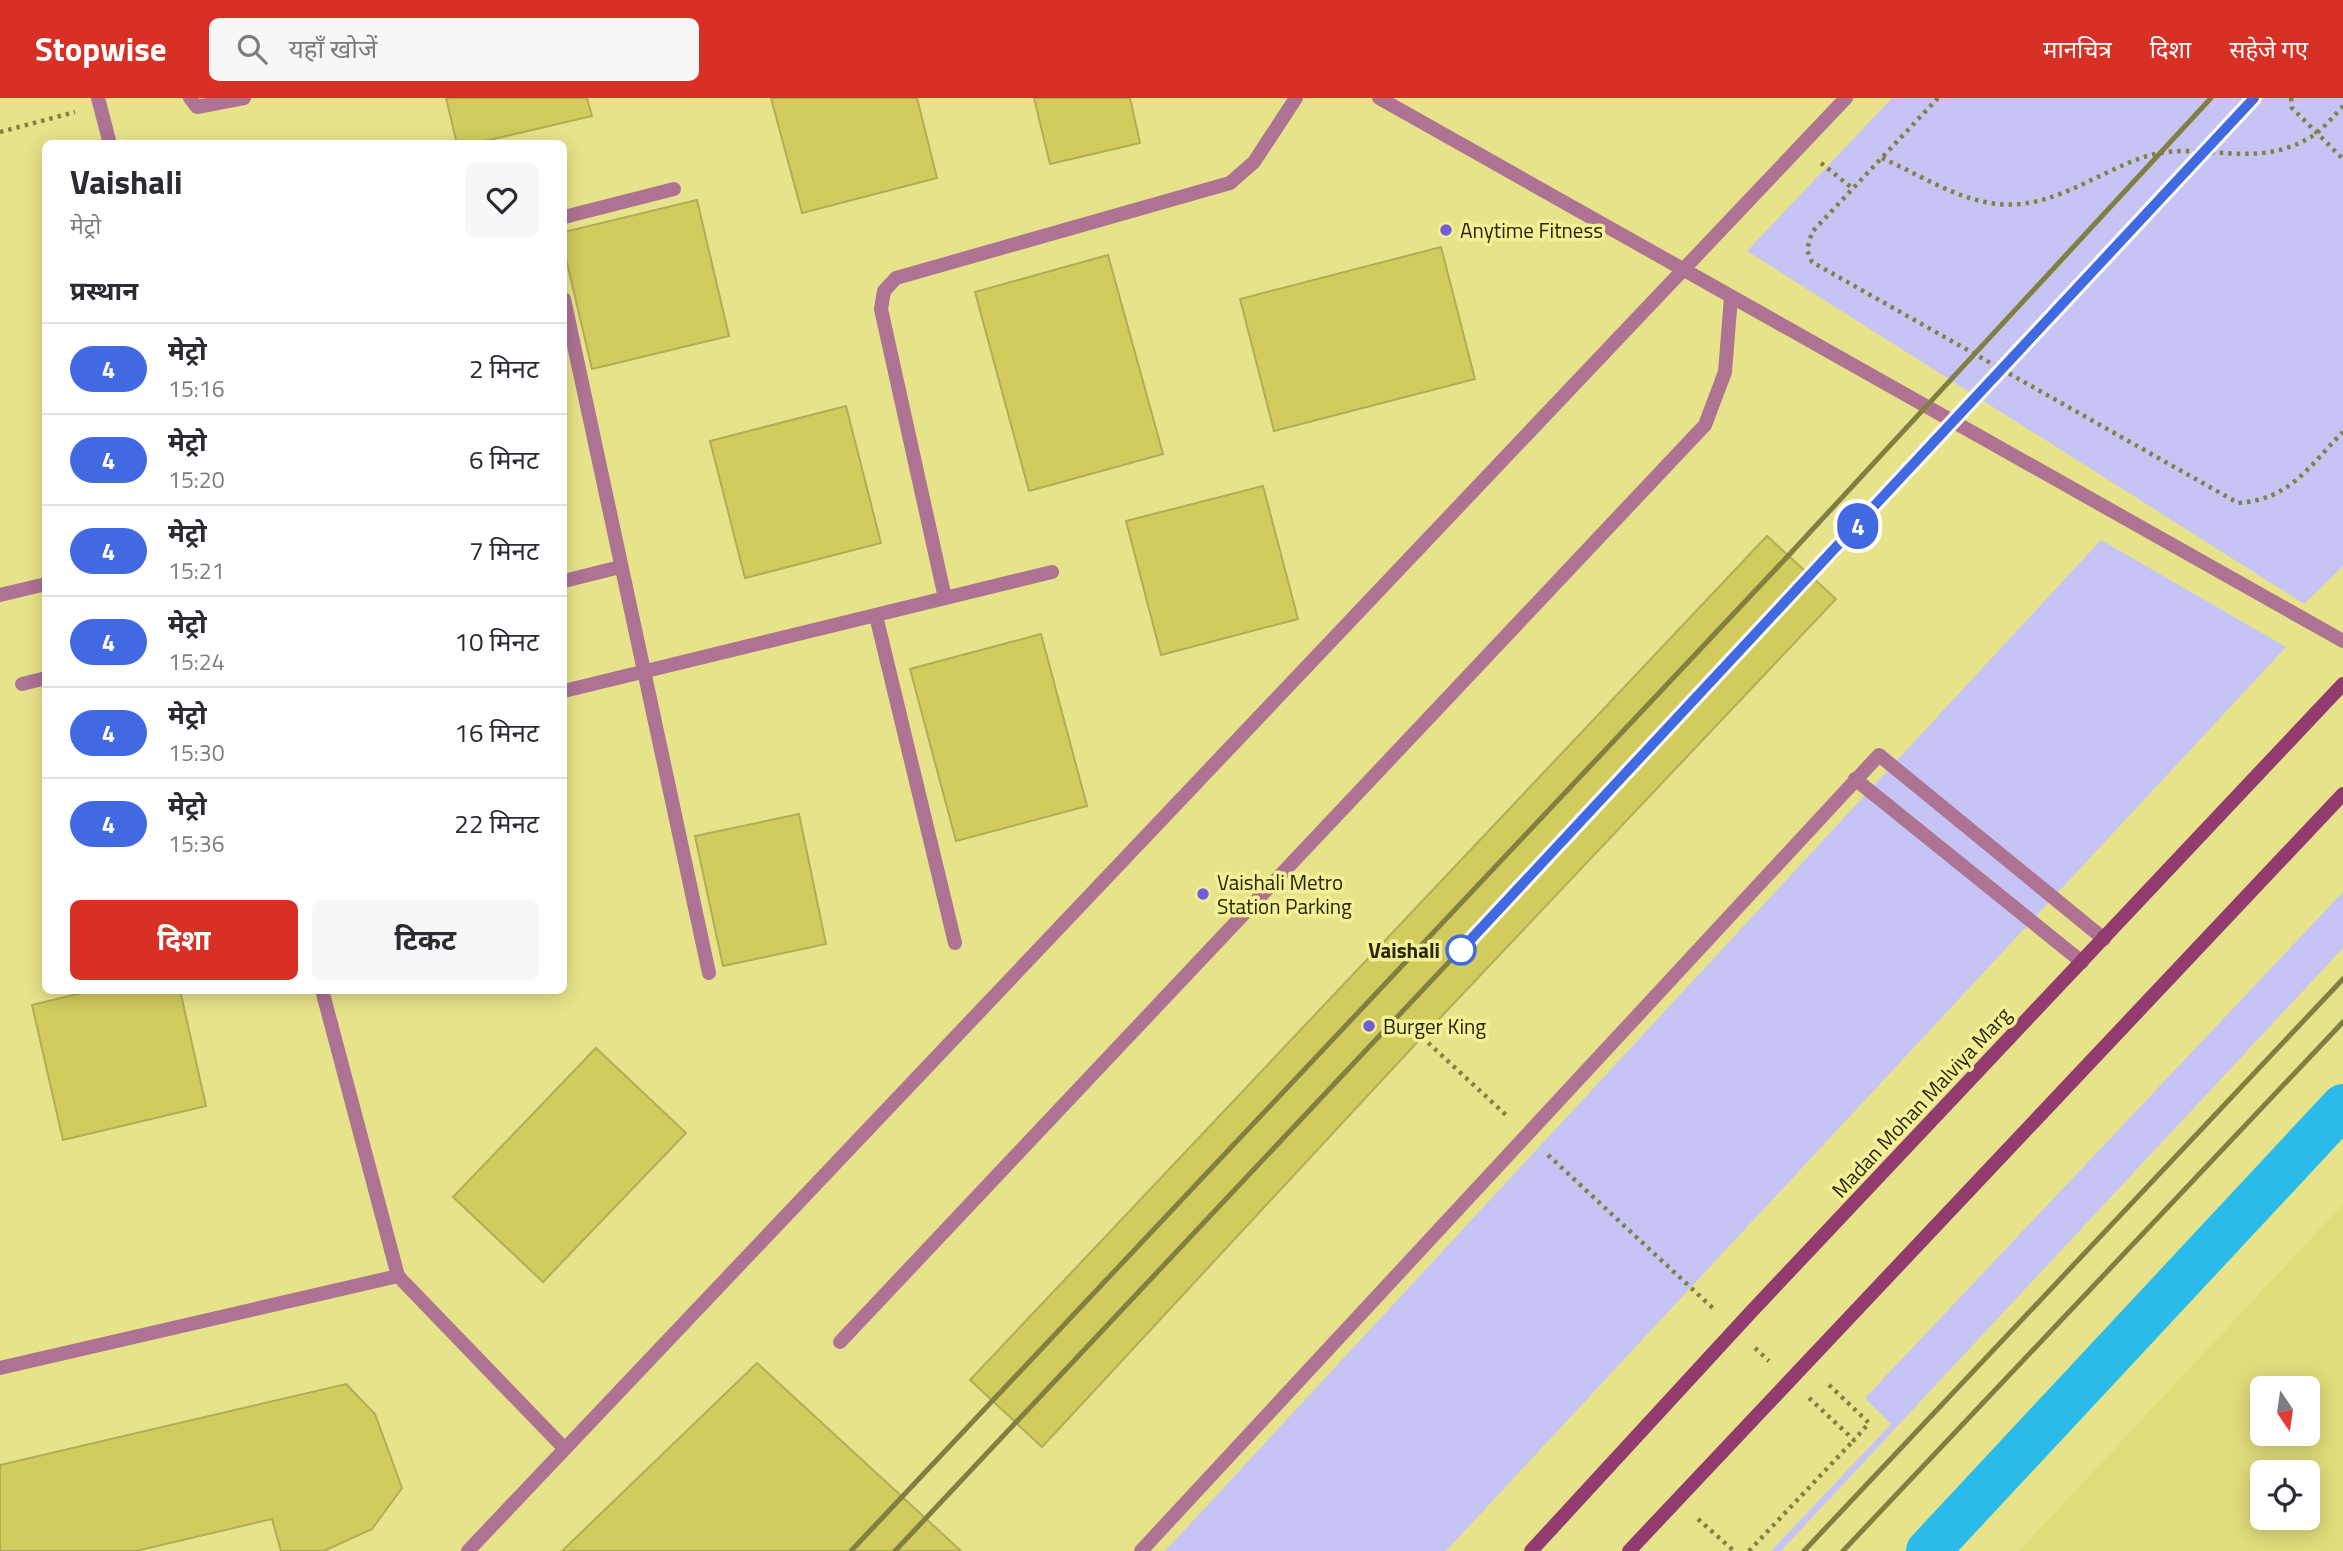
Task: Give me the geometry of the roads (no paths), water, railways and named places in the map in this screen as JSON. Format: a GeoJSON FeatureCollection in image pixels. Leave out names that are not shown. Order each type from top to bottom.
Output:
{"type":"FeatureCollection","features":[{"type":"Feature","properties":{"kind":"main road","name":"Madan Mohan Malviya Marg"},"geometry":{"type":"LineString","coordinates":[[1531,1551],[1751,1312],[2343,684]]}},
{"type":"Feature","properties":{"kind":"main road"},"geometry":{"type":"LineString","coordinates":[[1629,1551],[2343,794]]}},
{"type":"Feature","properties":{"kind":"street"},"geometry":{"type":"LineString","coordinates":[[190,98],[197,107],[205,108],[244,98]]}},
{"type":"Feature","properties":{"kind":"street"},"geometry":{"type":"LineString","coordinates":[[945,598],[881,309],[884,291],[896,278],[1230,183],[1254,162],[1296,98]]}},
{"type":"Feature","properties":{"kind":"street"},"geometry":{"type":"LineString","coordinates":[[1379,98],[2343,641]]}},
{"type":"Feature","properties":{"kind":"street"},"geometry":{"type":"LineString","coordinates":[[468,1551],[1686,271],[1846,98]]}},
{"type":"Feature","properties":{"kind":"street"},"geometry":{"type":"LineString","coordinates":[[99,102],[109,140]]}},
{"type":"Feature","properties":{"kind":"street"},"geometry":{"type":"LineString","coordinates":[[567,216],[674,189]]}},
{"type":"Feature","properties":{"kind":"street"},"geometry":{"type":"LineString","coordinates":[[840,1342],[1705,425],[1725,372],[1731,297]]}},
{"type":"Feature","properties":{"kind":"street"},"geometry":{"type":"LineString","coordinates":[[567,313],[709,973]]}},
{"type":"Feature","properties":{"kind":"street"},"geometry":{"type":"LineString","coordinates":[[567,580],[620,568]]}},
{"type":"Feature","properties":{"kind":"street"},"geometry":{"type":"LineString","coordinates":[[567,690],[1052,572]]}},
{"type":"Feature","properties":{"kind":"street"},"geometry":{"type":"LineString","coordinates":[[0,595],[42,585]]}},
{"type":"Feature","properties":{"kind":"street"},"geometry":{"type":"LineString","coordinates":[[876,616],[955,943]]}},
{"type":"Feature","properties":{"kind":"street"},"geometry":{"type":"LineString","coordinates":[[22,684],[42,679]]}},
{"type":"Feature","properties":{"kind":"street"},"geometry":{"type":"LineString","coordinates":[[1141,1551],[1877,756],[1883,755],[2104,939]]}},
{"type":"Feature","properties":{"kind":"street"},"geometry":{"type":"LineString","coordinates":[[1855,779],[2082,962]]}},
{"type":"Feature","properties":{"kind":"street"},"geometry":{"type":"LineString","coordinates":[[323,994],[398,1276],[564,1448]]}},
{"type":"Feature","properties":{"kind":"street"},"geometry":{"type":"LineString","coordinates":[[0,1368],[398,1276]]}},
{"type":"Feature","properties":{"kind":"waterway"},"geometry":{"type":"LineString","coordinates":[[1928,1551],[2343,1106]]}},
{"type":"Feature","properties":{"kind":"railway"},"geometry":{"type":"LineString","coordinates":[[851,1551],[1788,556],[2211,98]]}},
{"type":"Feature","properties":{"kind":"railway"},"geometry":{"type":"LineString","coordinates":[[895,1551],[1811,577],[2254,98]]}},
{"type":"Feature","properties":{"kind":"railway"},"geometry":{"type":"LineString","coordinates":[[1804,1551],[2343,979]]}},
{"type":"Feature","properties":{"kind":"railway"},"geometry":{"type":"LineString","coordinates":[[1843,1551],[2343,1022]]}},
{"type":"Feature","properties":{"kind":"metro line","name":"4"},"geometry":{"type":"LineString","coordinates":[[1460,951],[2254,98]]}},
{"type":"Feature","properties":{"kind":"place","name":"Anytime Fitness"},"geometry":{"type":"Point","coordinates":[1446,230]}},
{"type":"Feature","properties":{"kind":"place","name":"Vaishali Metro Station Parking"},"geometry":{"type":"Point","coordinates":[1203,894]}},
{"type":"Feature","properties":{"kind":"place","name":"Vaishali"},"geometry":{"type":"Point","coordinates":[1461,950]}},
{"type":"Feature","properties":{"kind":"place","name":"Burger King"},"geometry":{"type":"Point","coordinates":[1369,1026]}}]}
